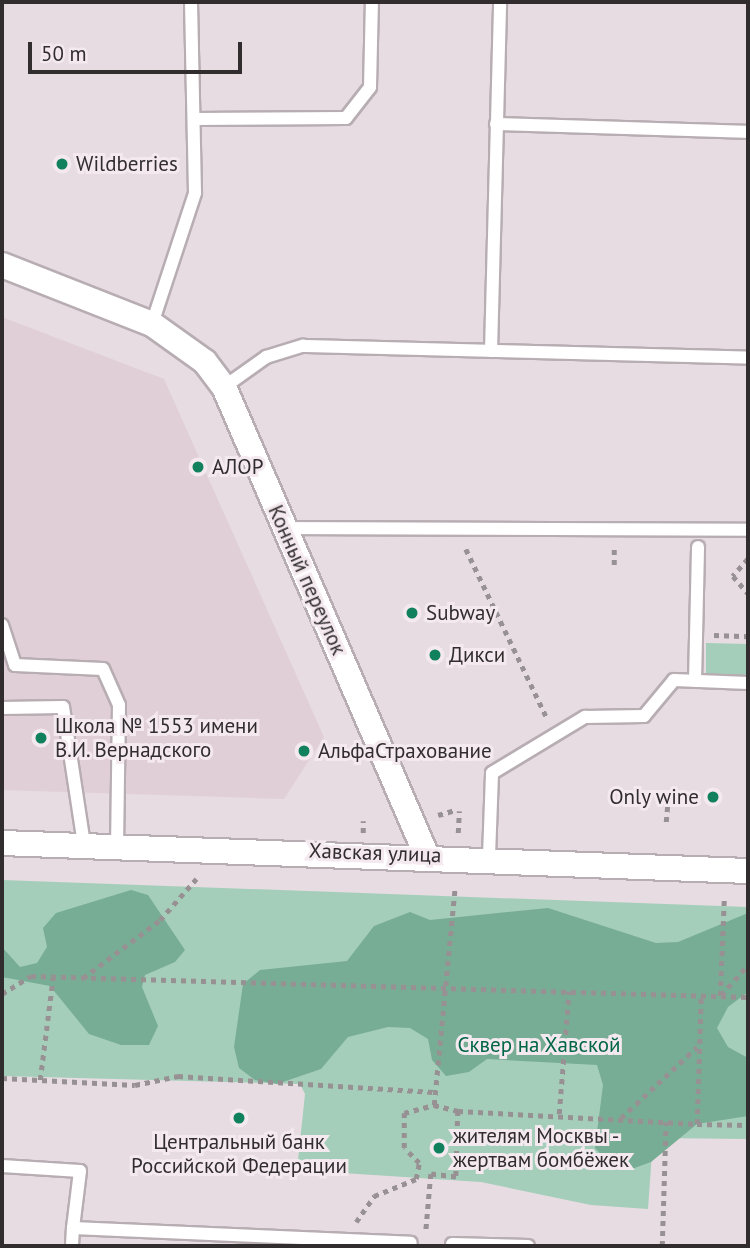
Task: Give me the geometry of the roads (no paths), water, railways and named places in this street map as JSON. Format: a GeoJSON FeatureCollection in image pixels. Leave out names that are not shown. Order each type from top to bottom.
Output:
{"type":"FeatureCollection","features":[{"type":"Feature","properties":{"kind":"street","name":"Конный переулок"},"geometry":{"type":"LineString","coordinates":[[2,265],[152,324],[195,353],[224,387],[426,855]]}},
{"type":"Feature","properties":{"kind":"street","name":"Хавская улица"},"geometry":{"type":"LineString","coordinates":[[2,843],[489,856],[748,871]]}},
{"type":"Feature","properties":{"kind":"lane"},"geometry":{"type":"LineString","coordinates":[[152,324],[193,205],[191,2]]}},
{"type":"Feature","properties":{"kind":"lane"},"geometry":{"type":"LineString","coordinates":[[194,119],[346,118],[370,87],[372,2]]}},
{"type":"Feature","properties":{"kind":"lane"},"geometry":{"type":"LineString","coordinates":[[491,351],[500,2]]}},
{"type":"Feature","properties":{"kind":"lane"},"geometry":{"type":"LineString","coordinates":[[496,124],[746,132]]}},
{"type":"Feature","properties":{"kind":"lane"},"geometry":{"type":"LineString","coordinates":[[224,387],[266,357],[303,346],[748,358]]}},
{"type":"Feature","properties":{"kind":"lane"},"geometry":{"type":"LineString","coordinates":[[283,528],[458,533],[748,530]]}},
{"type":"Feature","properties":{"kind":"lane"},"geometry":{"type":"LineString","coordinates":[[695,681],[698,547]]}},
{"type":"Feature","properties":{"kind":"lane"},"geometry":{"type":"LineString","coordinates":[[2,625],[15,665],[103,670],[119,705],[117,846]]}},
{"type":"Feature","properties":{"kind":"lane"},"geometry":{"type":"LineString","coordinates":[[489,856],[492,773],[554,732],[585,717],[644,716],[674,680],[748,683]]}},
{"type":"Feature","properties":{"kind":"lane"},"geometry":{"type":"LineString","coordinates":[[2,708],[63,707],[84,845]]}},
{"type":"Feature","properties":{"kind":"lane"},"geometry":{"type":"LineString","coordinates":[[2,1166],[80,1171],[72,1246]]}},
{"type":"Feature","properties":{"kind":"lane"},"geometry":{"type":"LineString","coordinates":[[73,1228],[411,1243]]}},
{"type":"Feature","properties":{"kind":"lane"},"geometry":{"type":"LineString","coordinates":[[453,1244],[528,1246]]}},
{"type":"Feature","properties":{"kind":"place","name":"Wildberries"},"geometry":{"type":"Point","coordinates":[62,164]}},
{"type":"Feature","properties":{"kind":"place","name":"АЛОР"},"geometry":{"type":"Point","coordinates":[198,467]}},
{"type":"Feature","properties":{"kind":"place","name":"Subway"},"geometry":{"type":"Point","coordinates":[412,613]}},
{"type":"Feature","properties":{"kind":"place","name":"Дикси"},"geometry":{"type":"Point","coordinates":[435,655]}},
{"type":"Feature","properties":{"kind":"place","name":"Школа № 1553 имени В.И. Вернадского"},"geometry":{"type":"Point","coordinates":[41,738]}},
{"type":"Feature","properties":{"kind":"place","name":"АльфаСтрахование"},"geometry":{"type":"Point","coordinates":[304,751]}},
{"type":"Feature","properties":{"kind":"place","name":"Only wine"},"geometry":{"type":"Point","coordinates":[713,797]}},
{"type":"Feature","properties":{"kind":"place","name":"Центральный банк Российской Федерации"},"geometry":{"type":"Point","coordinates":[239,1118]}},
{"type":"Feature","properties":{"kind":"place","name":"жителям Москвы - жертвам бомбёжек"},"geometry":{"type":"Point","coordinates":[439,1148]}},
{"type":"Feature","properties":{"kind":"park label","name":"Сквер на Хавской"},"geometry":{"type":"Point","coordinates":[539,1045]}}]}
